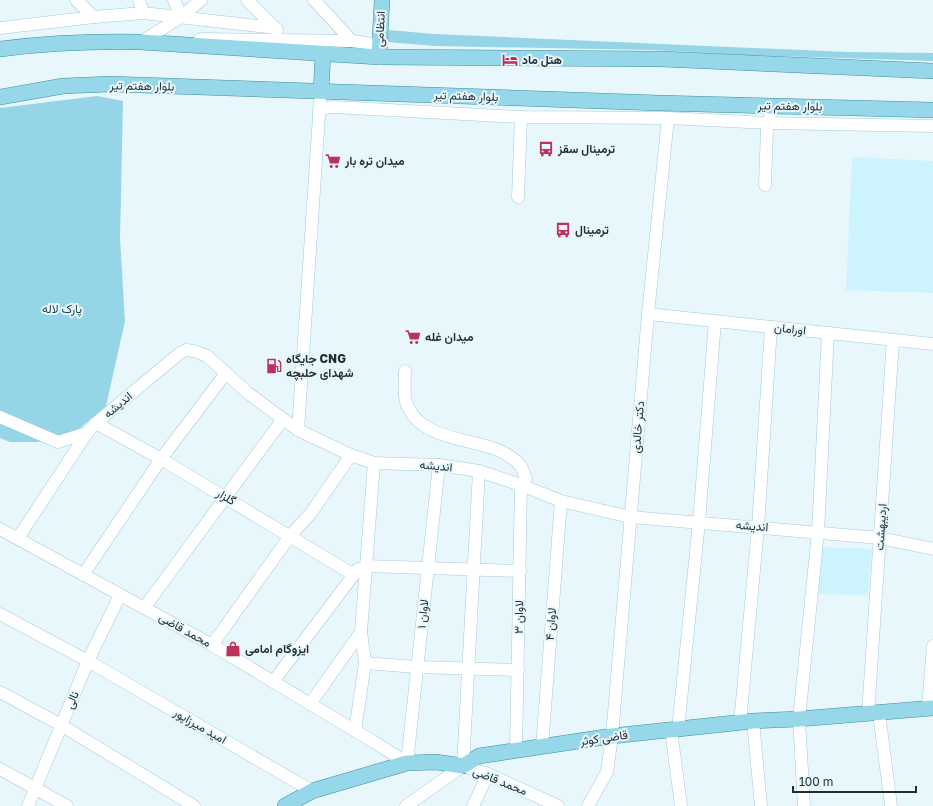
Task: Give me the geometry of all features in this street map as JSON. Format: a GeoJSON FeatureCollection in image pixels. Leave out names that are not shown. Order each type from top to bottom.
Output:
{"type":"FeatureCollection","features":[{"type":"Feature","properties":{"kind":"main road","name":"انتظامی"},"geometry":{"type":"LineString","coordinates":[[379,3],[380,51]]}},
{"type":"Feature","properties":{"kind":"main road"},"geometry":{"type":"LineString","coordinates":[[0,49],[67,43],[145,40],[323,54],[380,51],[661,58],[933,71]]}},
{"type":"Feature","properties":{"kind":"main road"},"geometry":{"type":"LineString","coordinates":[[321,91],[323,54]]}},
{"type":"Feature","properties":{"kind":"main road","name":"بلوار هفتم تیر"},"geometry":{"type":"LineString","coordinates":[[0,97],[63,86],[110,84],[933,110]]}},
{"type":"Feature","properties":{"kind":"main road","name":"قاضی کوثر"},"geometry":{"type":"LineString","coordinates":[[463,766],[479,756],[612,736],[746,722],[930,708]]}},
{"type":"Feature","properties":{"kind":"main road"},"geometry":{"type":"LineString","coordinates":[[285,806],[312,791],[407,763],[436,762],[463,766]]}},
{"type":"Feature","properties":{"kind":"street"},"geometry":{"type":"LineString","coordinates":[[76,0],[94,17]]}},
{"type":"Feature","properties":{"kind":"street"},"geometry":{"type":"LineString","coordinates":[[139,0],[142,13]]}},
{"type":"Feature","properties":{"kind":"street"},"geometry":{"type":"LineString","coordinates":[[174,0],[181,17]]}},
{"type":"Feature","properties":{"kind":"street"},"geometry":{"type":"LineString","coordinates":[[145,40],[181,17],[201,0]]}},
{"type":"Feature","properties":{"kind":"street"},"geometry":{"type":"LineString","coordinates":[[247,0],[276,28],[285,40]]}},
{"type":"Feature","properties":{"kind":"street"},"geometry":{"type":"LineString","coordinates":[[314,0],[352,42]]}},
{"type":"Feature","properties":{"kind":"street"},"geometry":{"type":"LineString","coordinates":[[0,28],[142,13],[276,28]]}},
{"type":"Feature","properties":{"kind":"street"},"geometry":{"type":"LineString","coordinates":[[145,40],[285,40],[352,42],[380,51]]}},
{"type":"Feature","properties":{"kind":"street"},"geometry":{"type":"LineString","coordinates":[[298,430],[321,91]]}},
{"type":"Feature","properties":{"kind":"street"},"geometry":{"type":"LineString","coordinates":[[765,185],[768,123],[773,106]]}},
{"type":"Feature","properties":{"kind":"street"},"geometry":{"type":"LineString","coordinates":[[319,109],[333,107],[521,117],[668,118],[768,123],[933,126]]}},
{"type":"Feature","properties":{"kind":"street"},"geometry":{"type":"LineString","coordinates":[[518,197],[521,117]]}},
{"type":"Feature","properties":{"kind":"street","name":"دکتر خالدی"},"geometry":{"type":"LineString","coordinates":[[588,806],[607,772],[612,736],[648,314],[668,118]]}},
{"type":"Feature","properties":{"kind":"street","name":"اورامان"},"geometry":{"type":"LineString","coordinates":[[648,314],[933,344]]}},
{"type":"Feature","properties":{"kind":"street"},"geometry":{"type":"LineString","coordinates":[[681,806],[675,730],[699,522],[716,321]]}},
{"type":"Feature","properties":{"kind":"street"},"geometry":{"type":"LineString","coordinates":[[761,806],[746,722],[771,327]]}},
{"type":"Feature","properties":{"kind":"street"},"geometry":{"type":"LineString","coordinates":[[804,806],[799,719],[818,532],[828,333]]}},
{"type":"Feature","properties":{"kind":"street","name":"اردیبهشت"},"geometry":{"type":"LineString","coordinates":[[891,806],[874,713],[880,538],[893,340]]}},
{"type":"Feature","properties":{"kind":"street","name":"اندیشه"},"geometry":{"type":"LineString","coordinates":[[18,538],[87,433],[96,423],[180,353],[186,350],[194,351],[207,356],[226,373],[298,430],[351,455],[374,463],[439,465],[479,471],[521,485],[561,501],[630,517],[758,526],[880,538],[933,549]]}},
{"type":"Feature","properties":{"kind":"street","name":"لاوان ۳"},"geometry":{"type":"LineString","coordinates":[[405,371],[407,406],[416,420],[429,430],[506,454],[520,465],[526,478],[521,485],[516,750]]}},
{"type":"Feature","properties":{"kind":"street"},"geometry":{"type":"LineString","coordinates":[[83,575],[161,458],[226,373]]}},
{"type":"Feature","properties":{"kind":"street"},"geometry":{"type":"LineString","coordinates":[[0,417],[58,442],[87,433]]}},
{"type":"Feature","properties":{"kind":"street"},"geometry":{"type":"LineString","coordinates":[[144,608],[283,419]]}},
{"type":"Feature","properties":{"kind":"street","name":"گلزار"},"geometry":{"type":"LineString","coordinates":[[96,423],[161,458],[354,575]]}},
{"type":"Feature","properties":{"kind":"street"},"geometry":{"type":"LineString","coordinates":[[212,645],[290,536],[310,513],[351,455]]}},
{"type":"Feature","properties":{"kind":"street"},"geometry":{"type":"LineString","coordinates":[[355,731],[365,663],[361,632],[374,463]]}},
{"type":"Feature","properties":{"kind":"street","name":"لاوان ۱"},"geometry":{"type":"LineString","coordinates":[[407,763],[439,465]]}},
{"type":"Feature","properties":{"kind":"street"},"geometry":{"type":"LineString","coordinates":[[406,806],[463,766],[479,471]]}},
{"type":"Feature","properties":{"kind":"street","name":"لاوان ۴"},"geometry":{"type":"LineString","coordinates":[[542,747],[561,501]]}},
{"type":"Feature","properties":{"kind":"street","name":"محمد قاضی"},"geometry":{"type":"LineString","coordinates":[[0,529],[212,645],[407,763]]}},
{"type":"Feature","properties":{"kind":"street"},"geometry":{"type":"LineString","coordinates":[[366,562],[428,568],[520,571]]}},
{"type":"Feature","properties":{"kind":"street"},"geometry":{"type":"LineString","coordinates":[[273,682],[354,575],[366,562]]}},
{"type":"Feature","properties":{"kind":"street","name":"نالی"},"geometry":{"type":"LineString","coordinates":[[28,806],[37,788],[61,725],[88,662],[120,595]]}},
{"type":"Feature","properties":{"kind":"street","name":"امید میرزاپور"},"geometry":{"type":"LineString","coordinates":[[0,614],[88,662],[312,791]]}},
{"type":"Feature","properties":{"kind":"street"},"geometry":{"type":"LineString","coordinates":[[310,704],[361,632]]}},
{"type":"Feature","properties":{"kind":"street"},"geometry":{"type":"LineString","coordinates":[[930,708],[933,646]]}},
{"type":"Feature","properties":{"kind":"street"},"geometry":{"type":"LineString","coordinates":[[365,663],[417,667],[518,670]]}},
{"type":"Feature","properties":{"kind":"street"},"geometry":{"type":"LineString","coordinates":[[0,692],[61,725],[194,806]]}},
{"type":"Feature","properties":{"kind":"street","name":"محمد قاضی"},"geometry":{"type":"LineString","coordinates":[[463,766],[488,774],[558,806]]}},
{"type":"Feature","properties":{"kind":"street"},"geometry":{"type":"LineString","coordinates":[[0,769],[37,788],[67,806]]}},
{"type":"Feature","properties":{"kind":"street"},"geometry":{"type":"LineString","coordinates":[[473,806],[488,774]]}},
{"type":"Feature","properties":{"kind":"shaded area"},"geometry":{"type":"Polygon","coordinates":[[[852,157],[933,161],[933,293],[846,290],[852,157]]]}},
{"type":"Feature","properties":{"kind":"shaded area"},"geometry":{"type":"Polygon","coordinates":[[[821,547],[872,549],[868,595],[816,594],[821,547]]]}},
{"type":"Feature","properties":{"kind":"green space"},"geometry":{"type":"Polygon","coordinates":[[[389,30],[434,34],[847,52],[933,53],[933,61],[749,55],[652,50],[435,46],[387,42],[389,30]]]}},
{"type":"Feature","properties":{"kind":"green space","name":"پارک لاله"},"geometry":{"type":"Polygon","coordinates":[[[97,96],[123,101],[120,239],[125,321],[106,406],[78,430],[58,442],[10,442],[0,438],[0,108],[97,96]]]}},
{"type":"Feature","properties":{"kind":"place","name":"هتل ماد"},"geometry":{"type":"Point","coordinates":[510,60]}},
{"type":"Feature","properties":{"kind":"place","name":"ترمینال سقز"},"geometry":{"type":"Point","coordinates":[546,149]}},
{"type":"Feature","properties":{"kind":"place","name":"میدان تره بار"},"geometry":{"type":"Point","coordinates":[333,161]}},
{"type":"Feature","properties":{"kind":"place","name":"ترمینال"},"geometry":{"type":"Point","coordinates":[563,230]}},
{"type":"Feature","properties":{"kind":"place","name":"میدان غله"},"geometry":{"type":"Point","coordinates":[413,337]}},
{"type":"Feature","properties":{"kind":"place","name":"جایگاه CNG شهدای حلبچه"},"geometry":{"type":"Point","coordinates":[274,366]}},
{"type":"Feature","properties":{"kind":"place","name":"ایزوگام امامی"},"geometry":{"type":"Point","coordinates":[233,649]}}]}
